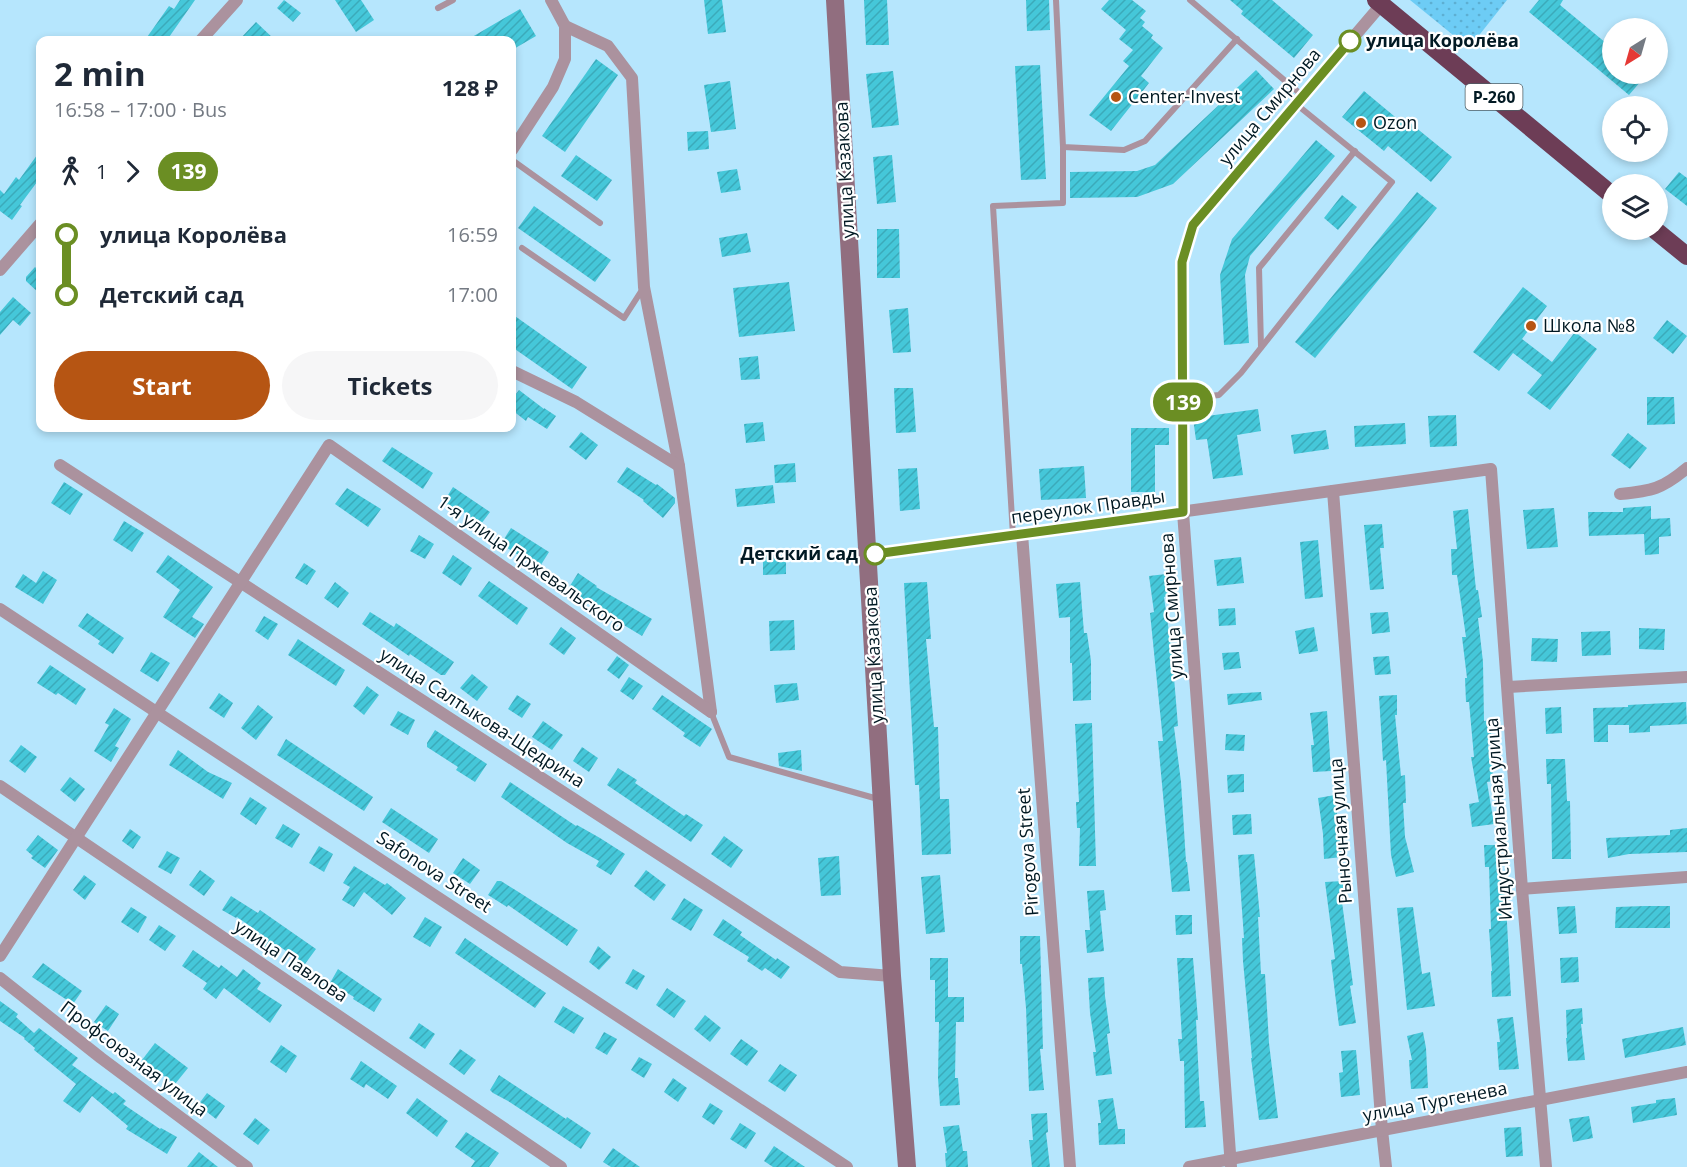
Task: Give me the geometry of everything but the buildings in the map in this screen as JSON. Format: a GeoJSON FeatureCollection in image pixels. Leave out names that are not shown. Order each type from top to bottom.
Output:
{"type":"FeatureCollection","features":[{"type":"Feature","properties":{"kind":"highway","name":"Р-260"},"geometry":{"type":"LineString","coordinates":[[1378,2],[1602,187]]}},
{"type":"Feature","properties":{"kind":"highway"},"geometry":{"type":"LineString","coordinates":[[1667,240],[1687,256]]}},
{"type":"Feature","properties":{"kind":"main road","name":"улица Казакова"},"geometry":{"type":"LineString","coordinates":[[835,0],[892,976],[907,1167]]}},
{"type":"Feature","properties":{"kind":"street"},"geometry":{"type":"LineString","coordinates":[[205,36],[237,0]]}},
{"type":"Feature","properties":{"kind":"street"},"geometry":{"type":"LineString","coordinates":[[516,144],[553,87],[565,59],[565,26],[551,0]]}},
{"type":"Feature","properties":{"kind":"street","name":"улица Смирнова"},"geometry":{"type":"LineString","coordinates":[[1230,1163],[1183,512],[1182,262],[1193,225],[1300,100],[1378,2]]}},
{"type":"Feature","properties":{"kind":"street"},"geometry":{"type":"LineString","coordinates":[[565,26],[608,46],[632,78],[644,287],[679,466],[711,712]]}},
{"type":"Feature","properties":{"kind":"street"},"geometry":{"type":"LineString","coordinates":[[0,270],[36,229]]}},
{"type":"Feature","properties":{"kind":"street"},"geometry":{"type":"LineString","coordinates":[[516,373],[576,402],[679,466]]}},
{"type":"Feature","properties":{"kind":"street","name":"1-я улица Пржевальского"},"geometry":{"type":"LineString","coordinates":[[241,583],[329,445],[711,712]]}},
{"type":"Feature","properties":{"kind":"street","name":"улица Салтыкова-Щедрина"},"geometry":{"type":"LineString","coordinates":[[60,465],[840,972],[892,976]]}},
{"type":"Feature","properties":{"kind":"street"},"geometry":{"type":"LineString","coordinates":[[1620,494],[1645,492],[1669,483],[1687,468]]}},
{"type":"Feature","properties":{"kind":"street","name":"переулок Правды"},"geometry":{"type":"LineString","coordinates":[[868,555],[1491,469]]}},
{"type":"Feature","properties":{"kind":"street","name":"Индустриальная улица"},"geometry":{"type":"LineString","coordinates":[[1491,469],[1522,889],[1546,1167]]}},
{"type":"Feature","properties":{"kind":"street","name":"Рыночная улица"},"geometry":{"type":"LineString","coordinates":[[1333,491],[1386,1167]]}},
{"type":"Feature","properties":{"kind":"street","name":"Pirogova Street"},"geometry":{"type":"LineString","coordinates":[[1017,535],[1070,1167]]}},
{"type":"Feature","properties":{"kind":"street"},"geometry":{"type":"LineString","coordinates":[[0,956],[241,583]]}},
{"type":"Feature","properties":{"kind":"street","name":"Safonova Street"},"geometry":{"type":"LineString","coordinates":[[0,609],[847,1167]]}},
{"type":"Feature","properties":{"kind":"street"},"geometry":{"type":"LineString","coordinates":[[1508,687],[1687,677]]}},
{"type":"Feature","properties":{"kind":"street","name":"улица Павлова"},"geometry":{"type":"LineString","coordinates":[[0,786],[561,1167]]}},
{"type":"Feature","properties":{"kind":"street"},"geometry":{"type":"LineString","coordinates":[[1522,889],[1687,877]]}},
{"type":"Feature","properties":{"kind":"street","name":"Профсоюзная улица"},"geometry":{"type":"LineString","coordinates":[[0,978],[101,1058],[247,1167]]}},
{"type":"Feature","properties":{"kind":"street","name":"улица Тургенева"},"geometry":{"type":"LineString","coordinates":[[1189,1167],[1230,1163],[1382,1130],[1687,1072]]}},
{"type":"Feature","properties":{"kind":"lane"},"geometry":{"type":"LineString","coordinates":[[438,8],[453,0]]}},
{"type":"Feature","properties":{"kind":"lane"},"geometry":{"type":"LineString","coordinates":[[1017,535],[993,206],[1063,203],[1064,147],[1056,0]]}},
{"type":"Feature","properties":{"kind":"lane"},"geometry":{"type":"LineString","coordinates":[[1183,399],[1220,395],[1241,373],[1392,182],[1355,151],[1237,39],[1190,0]]}},
{"type":"Feature","properties":{"kind":"lane"},"geometry":{"type":"LineString","coordinates":[[1064,147],[1124,150],[1145,141],[1237,39]]}},
{"type":"Feature","properties":{"kind":"lane"},"geometry":{"type":"LineString","coordinates":[[1261,348],[1259,268],[1355,151]]}},
{"type":"Feature","properties":{"kind":"lane"},"geometry":{"type":"LineString","coordinates":[[516,163],[600,223]]}},
{"type":"Feature","properties":{"kind":"lane"},"geometry":{"type":"LineString","coordinates":[[522,248],[624,318],[644,287]]}},
{"type":"Feature","properties":{"kind":"lane"},"geometry":{"type":"LineString","coordinates":[[711,712],[729,757],[882,800]]}},
{"type":"Feature","properties":{"kind":"shaded area"},"geometry":{"type":"Polygon","coordinates":[[[1410,0],[1507,0],[1469,48],[1410,0]]]}},
{"type":"Feature","properties":{"kind":"bus line","name":"139"},"geometry":{"type":"LineString","coordinates":[[875,554],[1183,512],[1182,262],[1193,225],[1350,41]]}},
{"type":"Feature","properties":{"kind":"place","name":"улица Королёва"},"geometry":{"type":"Point","coordinates":[1350,41]}},
{"type":"Feature","properties":{"kind":"place","name":"Center-Invest"},"geometry":{"type":"Point","coordinates":[1116,97]}},
{"type":"Feature","properties":{"kind":"place","name":"Ozon"},"geometry":{"type":"Point","coordinates":[1361,123]}},
{"type":"Feature","properties":{"kind":"place","name":"Школа №8"},"geometry":{"type":"Point","coordinates":[1531,326]}},
{"type":"Feature","properties":{"kind":"place","name":"Детский сад"},"geometry":{"type":"Point","coordinates":[875,554]}}]}
